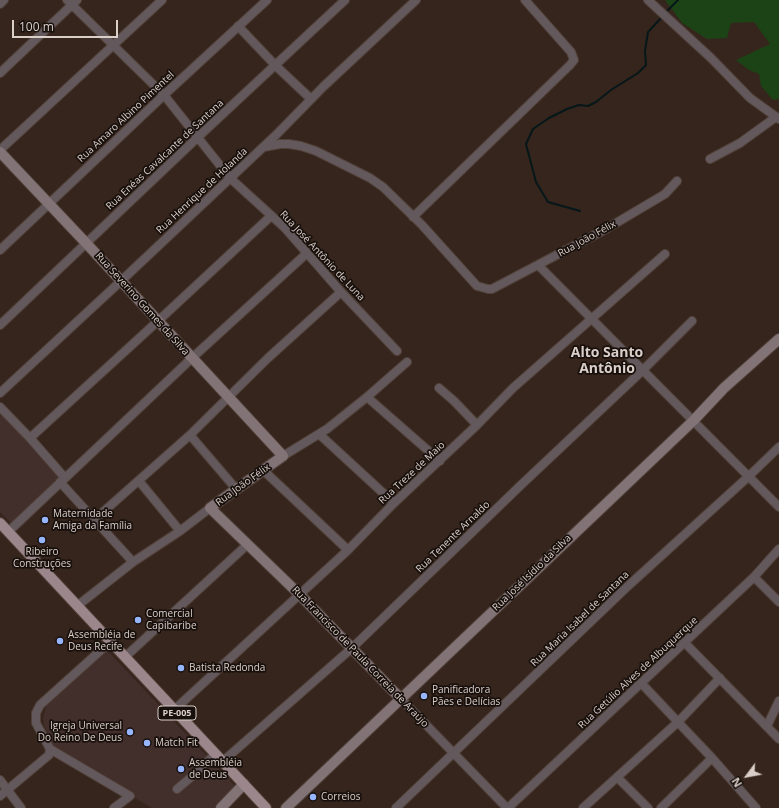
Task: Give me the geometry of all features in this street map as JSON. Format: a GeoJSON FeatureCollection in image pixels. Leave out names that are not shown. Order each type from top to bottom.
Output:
{"type":"FeatureCollection","features":[{"type":"Feature","properties":{"kind":"main road","name":"PE-005"},"geometry":{"type":"LineString","coordinates":[[0,523],[266,808]]}},
{"type":"Feature","properties":{"kind":"street"},"geometry":{"type":"LineString","coordinates":[[0,4],[4,0]]}},
{"type":"Feature","properties":{"kind":"street"},"geometry":{"type":"LineString","coordinates":[[0,151],[162,0]]}},
{"type":"Feature","properties":{"kind":"street","name":"Rua Enéas Cavalcante de Santana"},"geometry":{"type":"LineString","coordinates":[[0,325],[198,136],[276,66],[346,0]]}},
{"type":"Feature","properties":{"kind":"street","name":"Rua Henrique de Holanda"},"geometry":{"type":"LineString","coordinates":[[0,393],[121,282],[416,0]]}},
{"type":"Feature","properties":{"kind":"street"},"geometry":{"type":"LineString","coordinates":[[263,147],[289,144],[316,151],[370,178],[383,187],[413,217],[574,60],[571,52],[525,0]]}},
{"type":"Feature","properties":{"kind":"street"},"geometry":{"type":"LineString","coordinates":[[648,0],[711,58],[750,98],[778,118],[740,143],[710,159]]}},
{"type":"Feature","properties":{"kind":"street"},"geometry":{"type":"LineString","coordinates":[[0,73],[72,2]]}},
{"type":"Feature","properties":{"kind":"street","name":"Rua José Antônio de Luna"},"geometry":{"type":"LineString","coordinates":[[72,2],[164,95],[230,178],[285,228],[306,254],[397,352]]}},
{"type":"Feature","properties":{"kind":"street","name":"Rua Amaro Albino Pimentel"},"geometry":{"type":"LineString","coordinates":[[0,250],[262,2]]}},
{"type":"Feature","properties":{"kind":"street"},"geometry":{"type":"LineString","coordinates":[[238,26],[276,66],[311,99]]}},
{"type":"Feature","properties":{"kind":"street","name":"Rua Severino Gomes da Silva"},"geometry":{"type":"LineString","coordinates":[[0,151],[283,456]]}},
{"type":"Feature","properties":{"kind":"street","name":"Rua João Félix"},"geometry":{"type":"LineString","coordinates":[[413,217],[477,286],[492,289],[606,229],[666,194],[677,181]]}},
{"type":"Feature","properties":{"kind":"street"},"geometry":{"type":"LineString","coordinates":[[30,438],[271,216]]}},
{"type":"Feature","properties":{"kind":"street"},"geometry":{"type":"LineString","coordinates":[[8,532],[192,358],[306,254]]}},
{"type":"Feature","properties":{"kind":"street","name":"Rua Treze de Maio"},"geometry":{"type":"LineString","coordinates":[[174,710],[348,550],[394,503],[440,461],[513,388],[665,254]]}},
{"type":"Feature","properties":{"kind":"street"},"geometry":{"type":"LineString","coordinates":[[538,265],[779,507]]}},
{"type":"Feature","properties":{"kind":"street"},"geometry":{"type":"LineString","coordinates":[[94,520],[190,435],[268,358],[341,292]]}},
{"type":"Feature","properties":{"kind":"street","name":"Rua Tenente Arnaldo"},"geometry":{"type":"LineString","coordinates":[[177,789],[219,758],[352,648],[643,370],[692,321]]}},
{"type":"Feature","properties":{"kind":"street","name":"Rua José Isídio da Silva"},"geometry":{"type":"LineString","coordinates":[[286,808],[693,421],[744,370],[779,339]]}},
{"type":"Feature","properties":{"kind":"street","name":"Rua João Félix"},"geometry":{"type":"LineString","coordinates":[[77,606],[133,562],[180,531],[283,456],[319,434],[367,397],[407,362]]}},
{"type":"Feature","properties":{"kind":"street"},"geometry":{"type":"LineString","coordinates":[[439,388],[477,425]]}},
{"type":"Feature","properties":{"kind":"street"},"geometry":{"type":"LineString","coordinates":[[367,397],[440,461]]}},
{"type":"Feature","properties":{"kind":"street"},"geometry":{"type":"LineString","coordinates":[[0,406],[30,438],[94,520],[133,562]]}},
{"type":"Feature","properties":{"kind":"street"},"geometry":{"type":"LineString","coordinates":[[319,434],[394,503]]}},
{"type":"Feature","properties":{"kind":"street"},"geometry":{"type":"LineString","coordinates":[[190,435],[237,490]]}},
{"type":"Feature","properties":{"kind":"street","name":"Rua Maria Isabel de Santana"},"geometry":{"type":"LineString","coordinates":[[396,808],[628,586],[779,447]]}},
{"type":"Feature","properties":{"kind":"street"},"geometry":{"type":"LineString","coordinates":[[263,470],[348,550]]}},
{"type":"Feature","properties":{"kind":"street"},"geometry":{"type":"LineString","coordinates":[[138,482],[180,531]]}},
{"type":"Feature","properties":{"kind":"street","name":"Rua Francisco de Paula Correia de Araújo"},"geometry":{"type":"LineString","coordinates":[[210,508],[300,595],[507,808]]}},
{"type":"Feature","properties":{"kind":"street"},"geometry":{"type":"LineString","coordinates":[[125,657],[248,544]]}},
{"type":"Feature","properties":{"kind":"street","name":"Rua Getúlio Alves de Albuquerque"},"geometry":{"type":"LineString","coordinates":[[507,808],[642,684],[754,577],[779,549]]}},
{"type":"Feature","properties":{"kind":"street"},"geometry":{"type":"LineString","coordinates":[[754,577],[779,602]]}},
{"type":"Feature","properties":{"kind":"street"},"geometry":{"type":"LineString","coordinates":[[110,642],[40,705],[36,723],[50,749],[130,796],[114,808]]}},
{"type":"Feature","properties":{"kind":"street"},"geometry":{"type":"LineString","coordinates":[[685,643],[779,739]]}},
{"type":"Feature","properties":{"kind":"street"},"geometry":{"type":"LineString","coordinates":[[584,808],[678,722],[720,678]]}},
{"type":"Feature","properties":{"kind":"street"},"geometry":{"type":"LineString","coordinates":[[642,684],[712,758],[752,806]]}},
{"type":"Feature","properties":{"kind":"street"},"geometry":{"type":"LineString","coordinates":[[766,726],[779,701]]}},
{"type":"Feature","properties":{"kind":"street"},"geometry":{"type":"LineString","coordinates":[[0,796],[48,757],[50,749]]}},
{"type":"Feature","properties":{"kind":"street"},"geometry":{"type":"LineString","coordinates":[[662,808],[712,758]]}},
{"type":"Feature","properties":{"kind":"street"},"geometry":{"type":"LineString","coordinates":[[617,777],[648,808]]}},
{"type":"Feature","properties":{"kind":"street"},"geometry":{"type":"LineString","coordinates":[[0,780],[21,808]]}},
{"type":"Feature","properties":{"kind":"street"},"geometry":{"type":"LineString","coordinates":[[221,808],[244,784]]}},
{"type":"Feature","properties":{"kind":"shaded area"},"geometry":{"type":"Polygon","coordinates":[[[0,409],[61,476],[13,525],[0,512],[0,409]]]}},
{"type":"Feature","properties":{"kind":"shaded area"},"geometry":{"type":"Polygon","coordinates":[[[107,650],[237,788],[217,808],[152,808],[57,753],[44,726],[43,718],[47,705],[107,650]]]}},
{"type":"Feature","properties":{"kind":"green space"},"geometry":{"type":"Polygon","coordinates":[[[665,0],[779,0],[779,99],[773,100],[761,86],[759,74],[749,70],[736,60],[770,44],[754,22],[731,23],[727,38],[707,39],[682,23],[665,0]]]}},
{"type":"Feature","properties":{"kind":"waterway"},"geometry":{"type":"LineString","coordinates":[[665,13],[678,0]]}},
{"type":"Feature","properties":{"kind":"waterway"},"geometry":{"type":"LineString","coordinates":[[580,211],[548,202],[536,182],[526,144],[533,129],[549,118],[567,109],[579,105],[588,106],[596,102],[611,90],[638,73],[646,65],[645,51],[648,32],[662,17]]}},
{"type":"Feature","properties":{"kind":"place","name":"Maternidade Amiga da Família"},"geometry":{"type":"Point","coordinates":[45,520]}},
{"type":"Feature","properties":{"kind":"place","name":"Ribeiro Construções"},"geometry":{"type":"Point","coordinates":[42,540]}},
{"type":"Feature","properties":{"kind":"place","name":"Comercial Capibaribe"},"geometry":{"type":"Point","coordinates":[138,620]}},
{"type":"Feature","properties":{"kind":"place","name":"Assembléia de Deus Recife"},"geometry":{"type":"Point","coordinates":[60,641]}},
{"type":"Feature","properties":{"kind":"place","name":"Batista Redonda"},"geometry":{"type":"Point","coordinates":[181,668]}},
{"type":"Feature","properties":{"kind":"place","name":"Panificadora Pães e Delícias"},"geometry":{"type":"Point","coordinates":[424,696]}},
{"type":"Feature","properties":{"kind":"place","name":"Igreja Universal Do Reino De Deus"},"geometry":{"type":"Point","coordinates":[130,732]}},
{"type":"Feature","properties":{"kind":"place","name":"Match Fit"},"geometry":{"type":"Point","coordinates":[147,743]}},
{"type":"Feature","properties":{"kind":"place","name":"Assembléia de Deus"},"geometry":{"type":"Point","coordinates":[181,769]}},
{"type":"Feature","properties":{"kind":"place","name":"Correios"},"geometry":{"type":"Point","coordinates":[313,797]}},
{"type":"Feature","properties":{"kind":"district","name":"Alto Santo Antônio"},"geometry":{"type":"Point","coordinates":[607,362]}}]}
